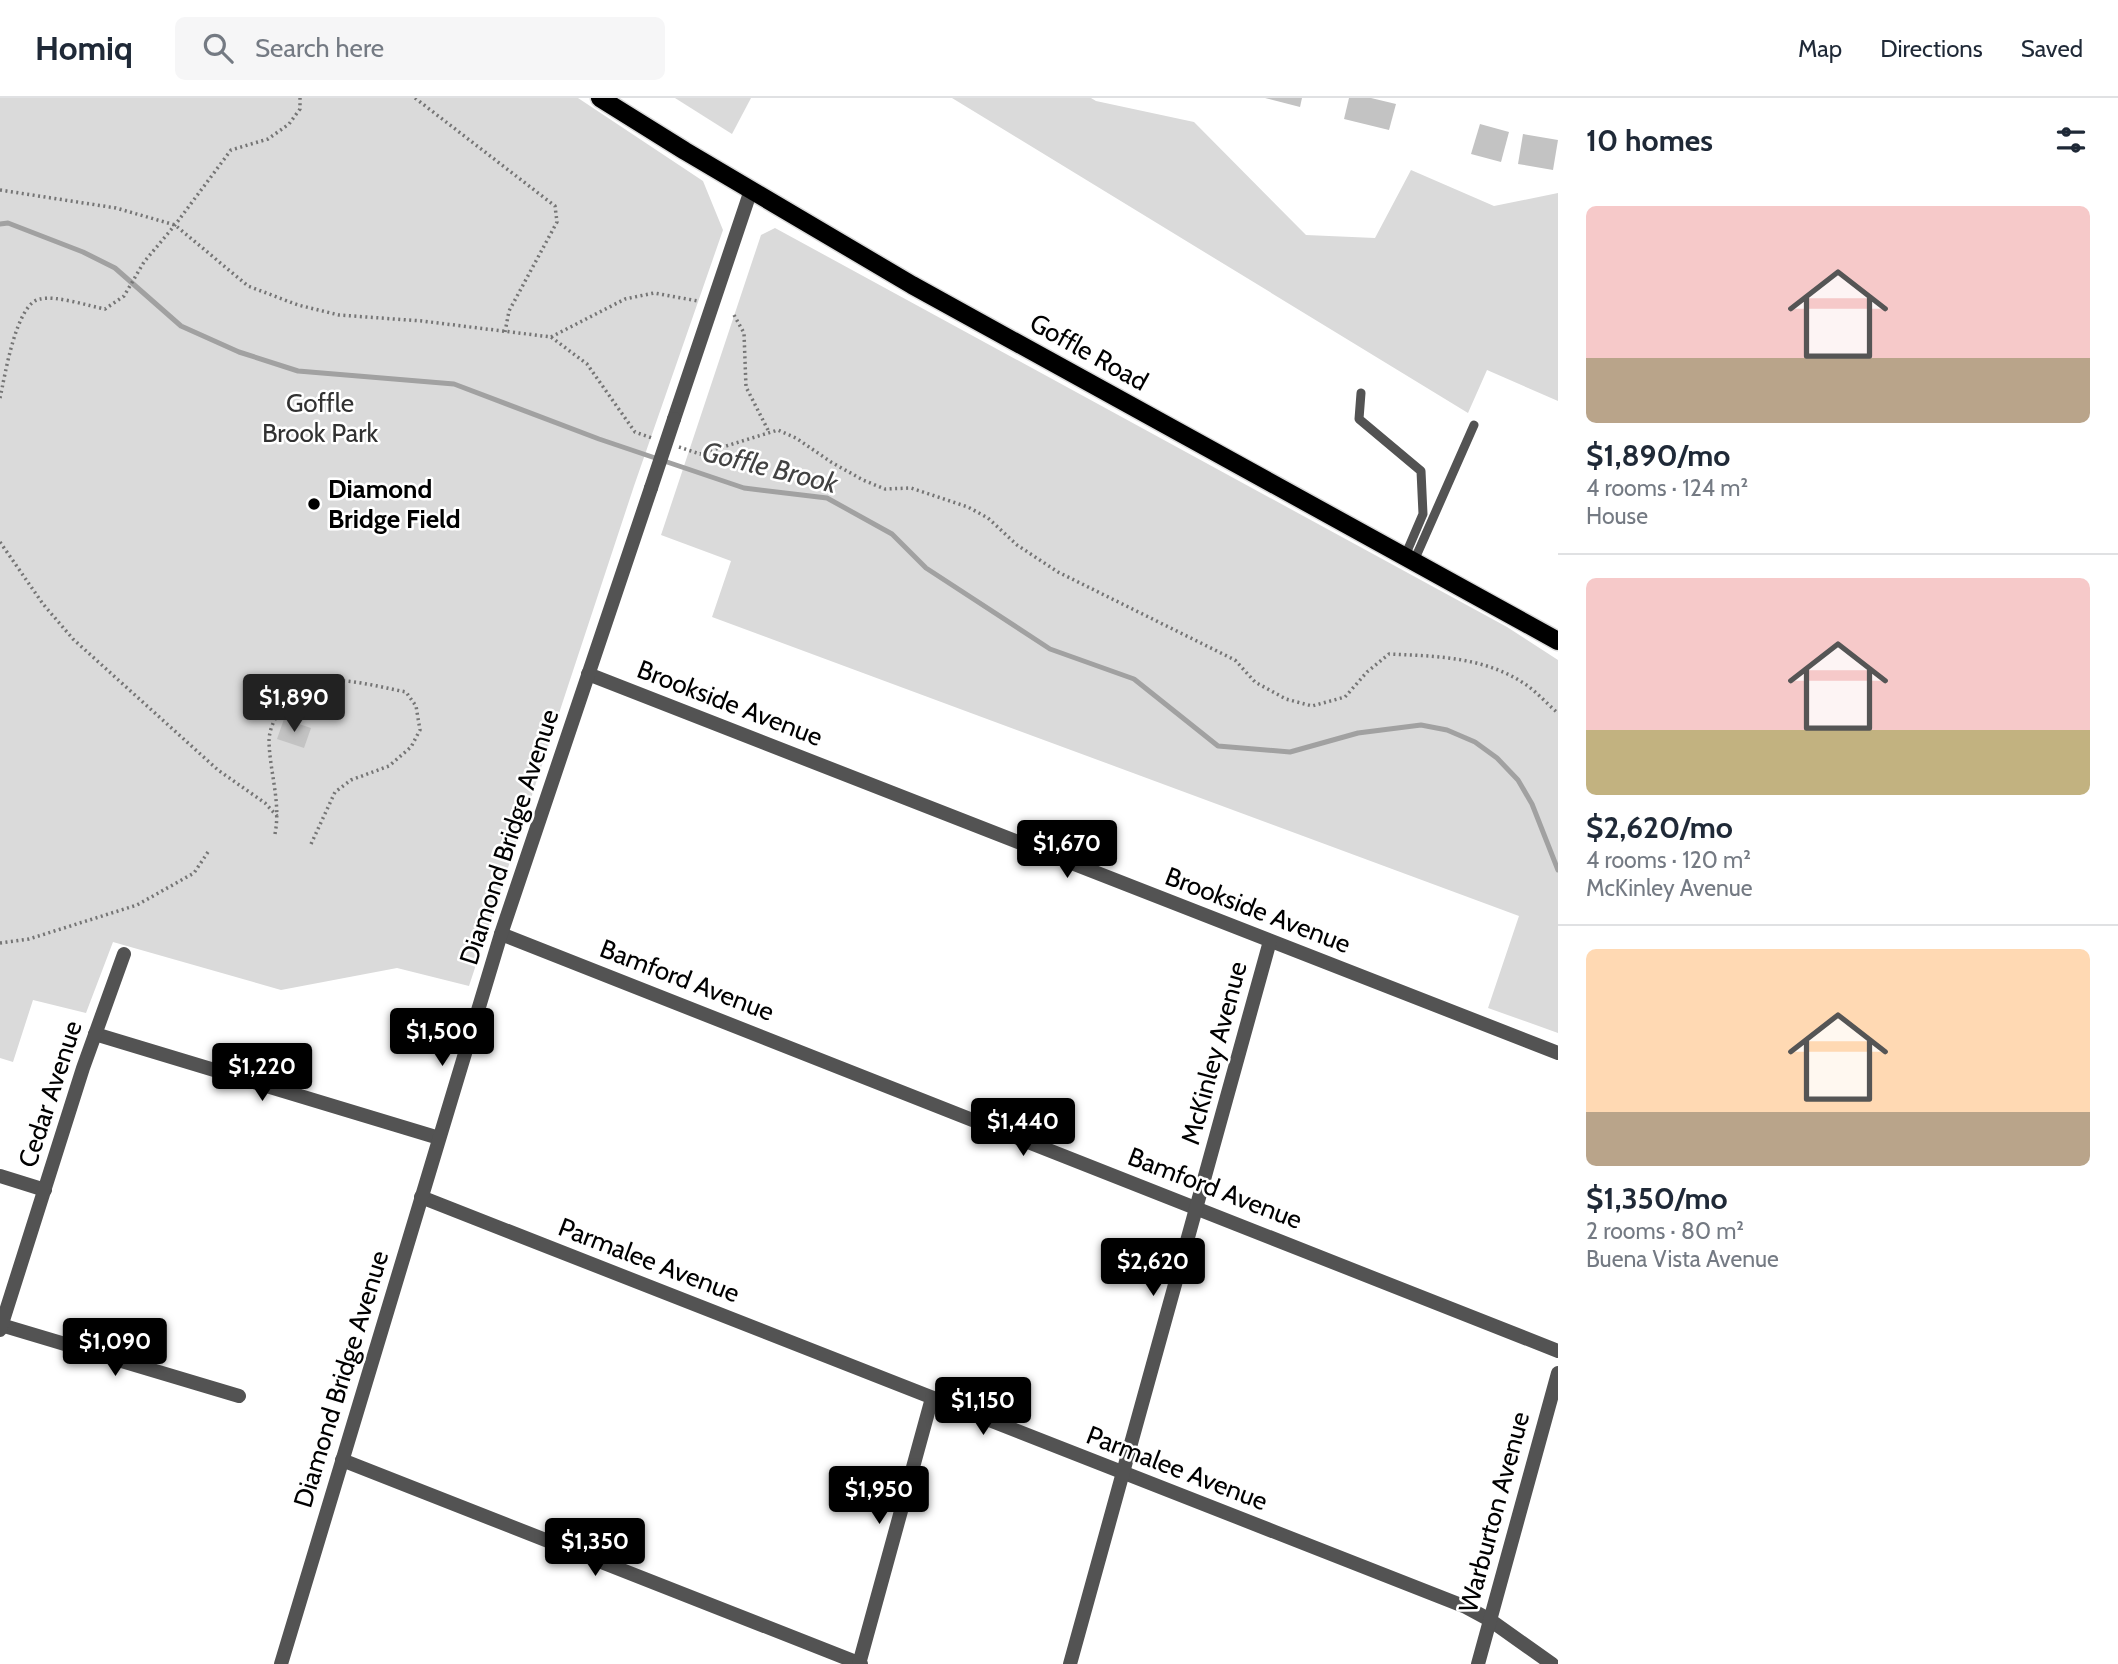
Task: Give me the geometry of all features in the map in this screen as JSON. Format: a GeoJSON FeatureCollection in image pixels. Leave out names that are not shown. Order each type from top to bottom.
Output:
{"type":"FeatureCollection","features":[{"type":"Feature","properties":{"kind":"main road","name":"Goffle Road"},"geometry":{"type":"LineString","coordinates":[[600,98],[912,285],[1558,641]]}},
{"type":"Feature","properties":{"kind":"street","name":"Diamond Bridge Avenue"},"geometry":{"type":"LineString","coordinates":[[281,1664],[501,934],[751,190]]}},
{"type":"Feature","properties":{"kind":"street","name":"Brookside Avenue"},"geometry":{"type":"LineString","coordinates":[[589,674],[1558,1054]]}},
{"type":"Feature","properties":{"kind":"street","name":"Bamford Avenue"},"geometry":{"type":"LineString","coordinates":[[501,934],[1539,1341],[1558,1351]]}},
{"type":"Feature","properties":{"kind":"street","name":"McKinley Avenue"},"geometry":{"type":"LineString","coordinates":[[1070,1664],[1270,941]]}},
{"type":"Feature","properties":{"kind":"street","name":"Cedar Avenue"},"geometry":{"type":"LineString","coordinates":[[1,1327],[95,1034],[124,954]]}},
{"type":"Feature","properties":{"kind":"street"},"geometry":{"type":"LineString","coordinates":[[95,1034],[439,1138]]}},
{"type":"Feature","properties":{"kind":"street"},"geometry":{"type":"LineString","coordinates":[[0,1176],[45,1190]]}},
{"type":"Feature","properties":{"kind":"street","name":"Parmalee Avenue"},"geometry":{"type":"LineString","coordinates":[[421,1197],[1466,1607],[1490,1620],[1552,1664]]}},
{"type":"Feature","properties":{"kind":"street"},"geometry":{"type":"LineString","coordinates":[[1,1327],[239,1396]]}},
{"type":"Feature","properties":{"kind":"street","name":"Warburton Avenue"},"geometry":{"type":"LineString","coordinates":[[1478,1664],[1558,1373]]}},
{"type":"Feature","properties":{"kind":"street"},"geometry":{"type":"LineString","coordinates":[[342,1460],[860,1664],[932,1398]]}},
{"type":"Feature","properties":{"kind":"lane"},"geometry":{"type":"LineString","coordinates":[[1361,393],[1359,419],[1421,471],[1423,513],[1409,558]]}},
{"type":"Feature","properties":{"kind":"lane"},"geometry":{"type":"LineString","coordinates":[[1409,558],[1474,425]]}},
{"type":"Feature","properties":{"kind":"path"},"geometry":{"type":"LineString","coordinates":[[0,398],[18,323],[29,303],[41,298],[105,309],[124,296],[144,262],[176,225],[231,150],[268,139],[289,124],[300,109],[300,98]]}},
{"type":"Feature","properties":{"kind":"path"},"geometry":{"type":"LineString","coordinates":[[415,98],[555,206],[557,222],[509,311],[505,332]]}},
{"type":"Feature","properties":{"kind":"path"},"geometry":{"type":"LineString","coordinates":[[0,190],[116,208],[176,225],[248,286],[298,305],[340,315],[422,321],[551,337],[587,365],[635,432],[661,441]]}},
{"type":"Feature","properties":{"kind":"path"},"geometry":{"type":"LineString","coordinates":[[551,337],[625,299],[654,293],[698,301]]}},
{"type":"Feature","properties":{"kind":"path"},"geometry":{"type":"LineString","coordinates":[[734,316],[744,333],[746,387],[769,432]]}},
{"type":"Feature","properties":{"kind":"path"},"geometry":{"type":"LineString","coordinates":[[674,446],[700,454],[778,430],[796,438],[831,462],[885,489],[911,488],[968,508],[988,518],[1017,545],[1058,572],[1235,660],[1255,682],[1286,699],[1312,706],[1345,697],[1367,672],[1389,654],[1438,656],[1486,665],[1525,684],[1558,713]]}},
{"type":"Feature","properties":{"kind":"path"},"geometry":{"type":"LineString","coordinates":[[0,542],[43,604],[73,639],[218,770],[265,803],[278,818]]}},
{"type":"Feature","properties":{"kind":"path"},"geometry":{"type":"LineString","coordinates":[[275,834],[278,818],[269,739],[277,713],[291,700],[318,684],[344,681],[405,692],[416,706],[420,730],[411,747],[389,766],[351,780],[335,792],[311,844]]}},
{"type":"Feature","properties":{"kind":"path"},"geometry":{"type":"LineString","coordinates":[[0,943],[29,939],[136,905],[194,873],[208,852]]}},
{"type":"Feature","properties":{"kind":"green space","name":"Goffle Brook Park"},"geometry":{"type":"Polygon","coordinates":[[[0,98],[578,98],[703,181],[723,230],[634,486],[469,986],[397,968],[281,990],[113,942],[86,1013],[33,1000],[13,1062],[0,1058],[0,98]]]}},
{"type":"Feature","properties":{"kind":"green space"},"geometry":{"type":"Polygon","coordinates":[[[675,98],[751,98],[732,134],[675,98]]]}},
{"type":"Feature","properties":{"kind":"green space"},"geometry":{"type":"Polygon","coordinates":[[[952,98],[1091,98],[1194,122],[1306,235],[1375,238],[1411,170],[1494,206],[1558,193],[1558,401],[1487,370],[1468,413],[952,98]]]}},
{"type":"Feature","properties":{"kind":"green space"},"geometry":{"type":"Polygon","coordinates":[[[775,228],[1507,627],[1558,660],[1558,1033],[1488,1008],[1519,916],[712,617],[731,561],[661,535],[761,235],[775,228]]]}},
{"type":"Feature","properties":{"kind":"building"},"geometry":{"type":"Polygon","coordinates":[[[1265,98],[1302,98],[1300,107],[1265,98]]]}},
{"type":"Feature","properties":{"kind":"building"},"geometry":{"type":"Polygon","coordinates":[[[1349,98],[1371,98],[1396,104],[1389,130],[1344,119],[1349,98]]]}},
{"type":"Feature","properties":{"kind":"building"},"geometry":{"type":"Polygon","coordinates":[[[1480,124],[1509,132],[1501,162],[1471,154],[1480,124]]]}},
{"type":"Feature","properties":{"kind":"building"},"geometry":{"type":"Polygon","coordinates":[[[1523,134],[1558,140],[1553,170],[1518,164],[1523,134]]]}},
{"type":"Feature","properties":{"kind":"building"},"geometry":{"type":"Polygon","coordinates":[[[284,719],[311,728],[304,748],[277,739],[284,719]]]}},
{"type":"Feature","properties":{"kind":"waterway","name":"Goffle Brook"},"geometry":{"type":"LineString","coordinates":[[0,224],[8,223],[83,252],[115,268],[181,326],[239,352],[298,371],[454,384],[599,439],[744,488],[827,498],[892,534],[926,568],[1050,649],[1134,679],[1218,746],[1290,752],[1358,733],[1421,725],[1447,730],[1475,742],[1497,758],[1518,780],[1532,804],[1558,870]]}},
{"type":"Feature","properties":{"kind":"place","name":"Diamond Bridge Field"},"geometry":{"type":"Point","coordinates":[314,504]}}]}
